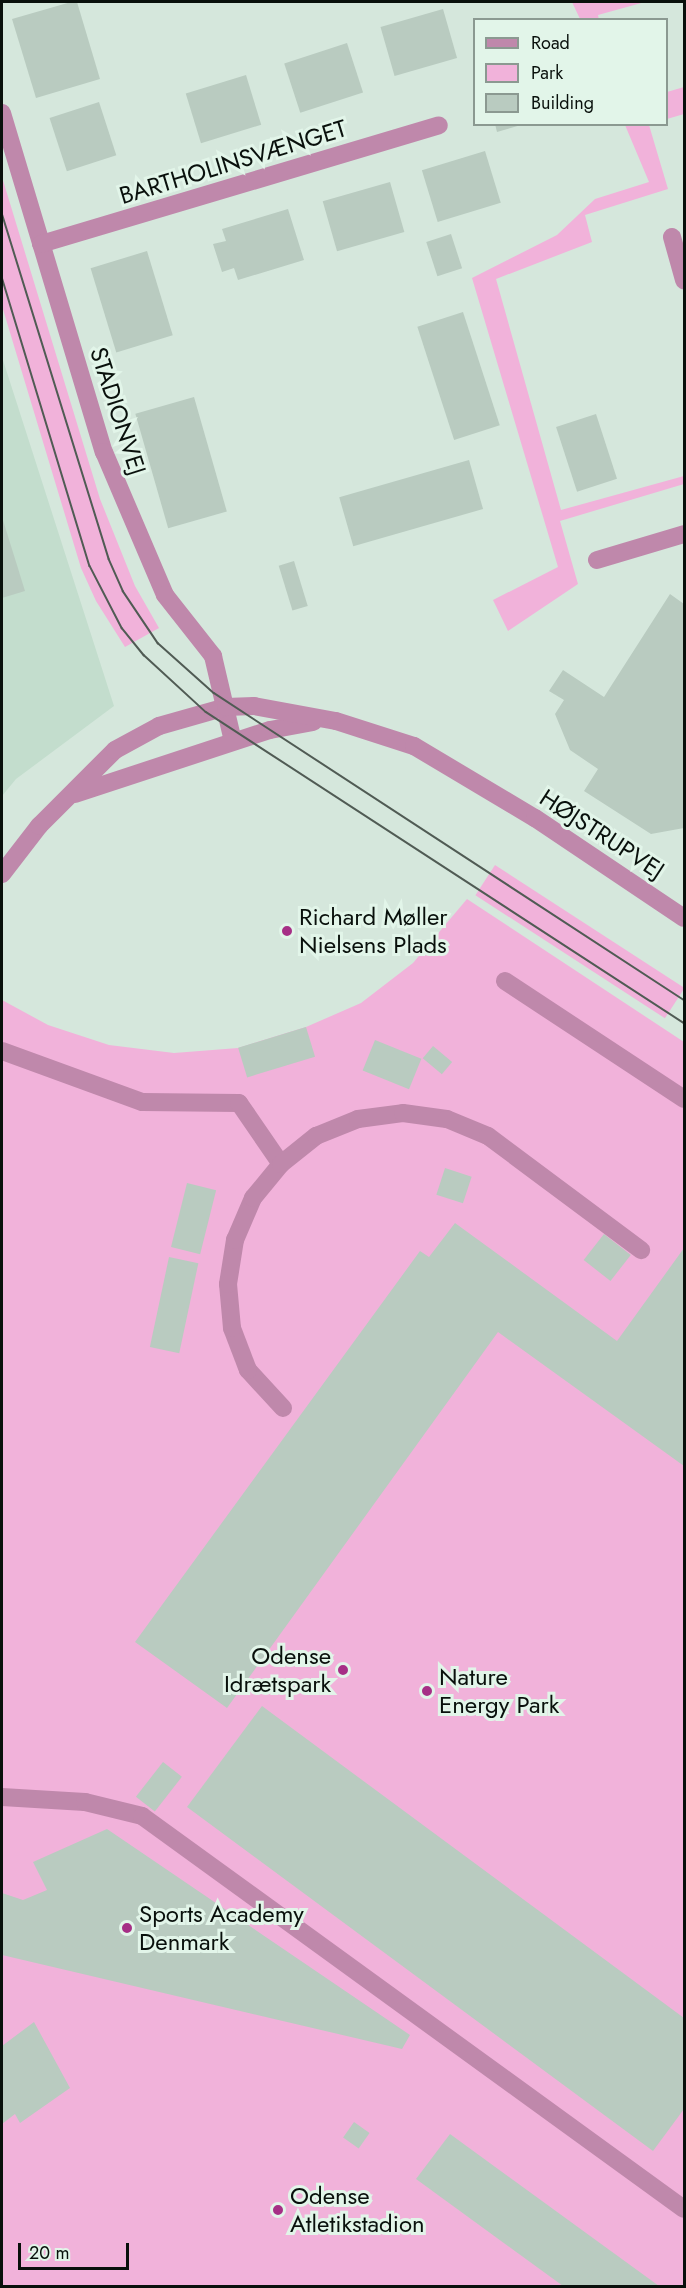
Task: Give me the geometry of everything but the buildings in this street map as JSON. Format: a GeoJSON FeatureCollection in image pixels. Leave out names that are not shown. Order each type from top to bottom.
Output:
{"type":"FeatureCollection","features":[{"type":"Feature","properties":{"kind":"street","name":"STADIONVEJ"},"geometry":{"type":"LineString","coordinates":[[2,112],[104,452],[127,513],[165,595],[213,656],[233,741]]}},
{"type":"Feature","properties":{"kind":"street","name":"BARTHOLINSVÆNGET"},"geometry":{"type":"LineString","coordinates":[[41,244],[439,125]]}},
{"type":"Feature","properties":{"kind":"street"},"geometry":{"type":"LineString","coordinates":[[672,237],[684,280]]}},
{"type":"Feature","properties":{"kind":"street"},"geometry":{"type":"LineString","coordinates":[[597,560],[684,534]]}},
{"type":"Feature","properties":{"kind":"street"},"geometry":{"type":"LineString","coordinates":[[2,874],[39,826],[73,795],[115,750],[136,736],[226,707],[254,706],[336,721]]}},
{"type":"Feature","properties":{"kind":"street"},"geometry":{"type":"LineString","coordinates":[[73,795],[233,741],[290,725],[336,721]]}},
{"type":"Feature","properties":{"kind":"street","name":"HØJSTRUPVEJ"},"geometry":{"type":"LineString","coordinates":[[336,721],[414,746],[492,792],[682,912]]}},
{"type":"Feature","properties":{"kind":"street"},"geometry":{"type":"LineString","coordinates":[[505,981],[684,1099]]}},
{"type":"Feature","properties":{"kind":"street"},"geometry":{"type":"LineString","coordinates":[[2,1051],[142,1102],[239,1103],[281,1164]]}},
{"type":"Feature","properties":{"kind":"street"},"geometry":{"type":"LineString","coordinates":[[283,1408],[248,1370],[232,1328],[228,1284],[235,1240],[248,1209],[281,1164],[316,1136],[358,1119],[403,1113],[447,1119],[489,1136],[641,1250]]}},
{"type":"Feature","properties":{"kind":"street"},"geometry":{"type":"LineString","coordinates":[[2,1797],[85,1802],[142,1816],[684,2209]]}},
{"type":"Feature","properties":{"kind":"shaded area"},"geometry":{"type":"Polygon","coordinates":[[[2,357],[114,706],[16,779],[2,796],[2,357]]]}},
{"type":"Feature","properties":{"kind":"green space"},"geometry":{"type":"Polygon","coordinates":[[[572,2],[645,2],[598,15],[599,18],[580,18],[572,2]]]}},
{"type":"Feature","properties":{"kind":"green space"},"geometry":{"type":"Polygon","coordinates":[[[684,87],[684,114],[668,119],[668,92],[684,87]]]}},
{"type":"Feature","properties":{"kind":"green space"},"geometry":{"type":"Polygon","coordinates":[[[625,126],[649,126],[668,189],[585,215],[592,242],[496,279],[561,510],[684,476],[684,484],[560,521],[578,584],[508,631],[493,600],[558,567],[472,278],[557,235],[595,199],[649,182],[625,126]]]}},
{"type":"Feature","properties":{"kind":"green space"},"geometry":{"type":"Polygon","coordinates":[[[2,177],[100,499],[135,586],[159,628],[125,647],[96,601],[81,568],[2,306],[2,177]]]}},
{"type":"Feature","properties":{"kind":"green space"},"geometry":{"type":"Polygon","coordinates":[[[495,865],[684,988],[665,1018],[475,895],[495,865]]]}},
{"type":"Feature","properties":{"kind":"green space","name":"Odense Idrætspark"},"geometry":{"type":"Polygon","coordinates":[[[467,899],[684,1042],[684,2286],[2,2286],[2,1000],[48,1025],[109,1045],[174,1053],[238,1048],[306,1027],[361,1003],[413,963],[467,899]]]}},
{"type":"Feature","properties":{"kind":"tram line"},"geometry":{"type":"LineString","coordinates":[[2,213],[109,559],[123,591],[158,643],[214,693],[684,1000]]}},
{"type":"Feature","properties":{"kind":"tram line"},"geometry":{"type":"LineString","coordinates":[[2,277],[90,566],[122,628],[144,655],[206,712],[684,1023]]}},
{"type":"Feature","properties":{"kind":"place","name":"Richard Møller Nielsens Plads"},"geometry":{"type":"Point","coordinates":[287,931]}},
{"type":"Feature","properties":{"kind":"place","name":"Odense Idrætspark"},"geometry":{"type":"Point","coordinates":[343,1670]}},
{"type":"Feature","properties":{"kind":"place","name":"Nature Energy Park"},"geometry":{"type":"Point","coordinates":[427,1691]}},
{"type":"Feature","properties":{"kind":"place","name":"Sports Academy Denmark"},"geometry":{"type":"Point","coordinates":[127,1928]}},
{"type":"Feature","properties":{"kind":"place","name":"Odense Atletikstadion"},"geometry":{"type":"Point","coordinates":[278,2210]}}]}
